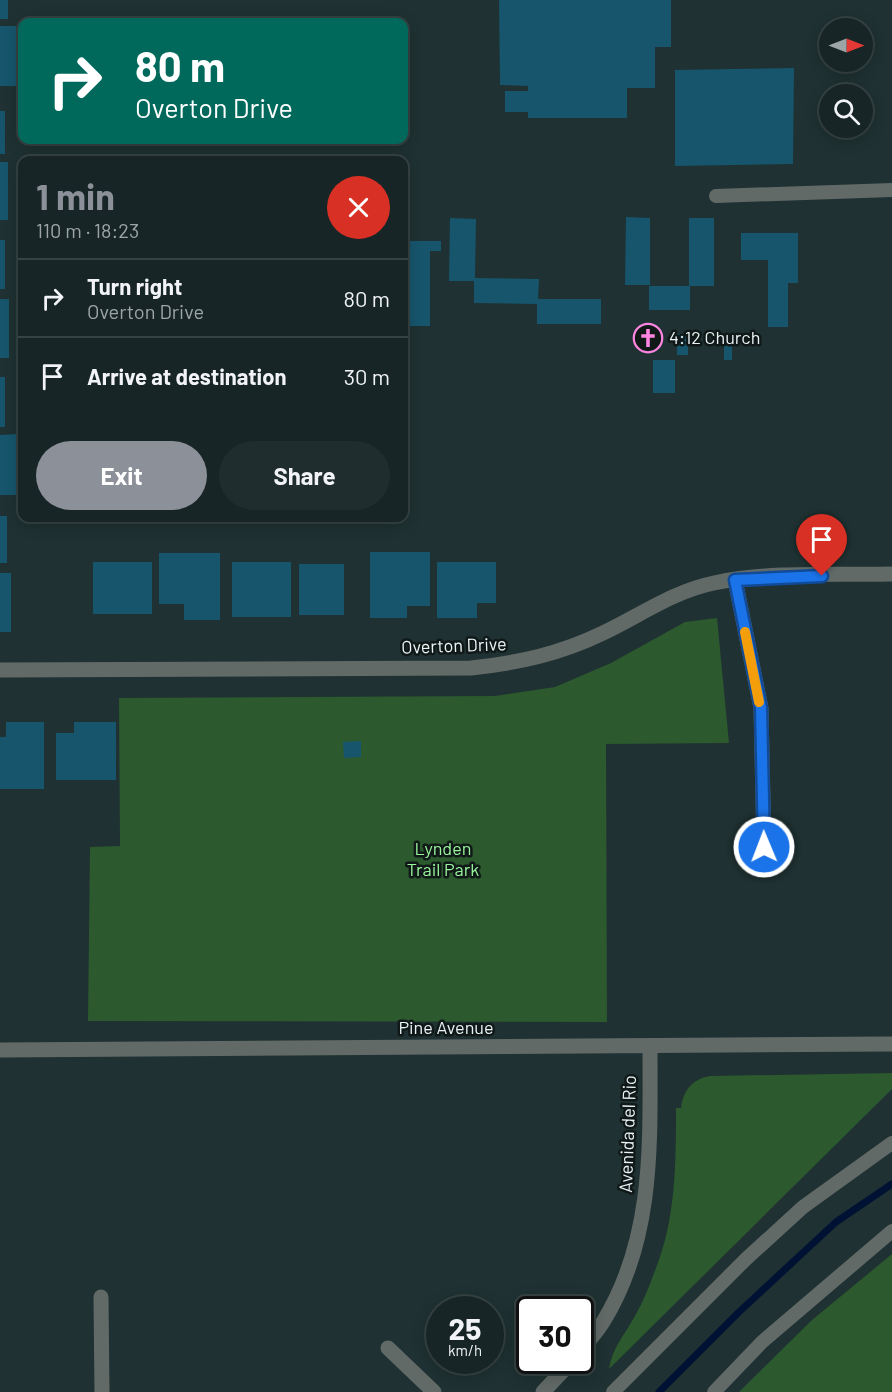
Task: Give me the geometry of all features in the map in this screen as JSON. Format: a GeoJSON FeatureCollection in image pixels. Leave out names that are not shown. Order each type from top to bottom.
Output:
{"type":"FeatureCollection","features":[{"type":"Feature","properties":{"kind":"street","name":"Overton Drive"},"geometry":{"type":"LineString","coordinates":[[0,670],[471,668],[519,663],[563,651],[602,634],[673,596],[714,583],[752,577],[892,574]]}},
{"type":"Feature","properties":{"kind":"street"},"geometry":{"type":"LineString","coordinates":[[735,580],[761,708],[764,847]]}},
{"type":"Feature","properties":{"kind":"street","name":"Pine Avenue"},"geometry":{"type":"LineString","coordinates":[[0,1050],[892,1044]]}},
{"type":"Feature","properties":{"kind":"street","name":"Avenida del Rio"},"geometry":{"type":"LineString","coordinates":[[594,1334],[603,1323],[626,1277],[642,1222],[650,1163],[650,1046]]}},
{"type":"Feature","properties":{"kind":"street"},"geometry":{"type":"LineString","coordinates":[[101,1297],[102,1392]]}},
{"type":"Feature","properties":{"kind":"street"},"geometry":{"type":"LineString","coordinates":[[388,1348],[434,1392]]}},
{"type":"Feature","properties":{"kind":"street"},"geometry":{"type":"LineString","coordinates":[[543,1392],[560,1374]]}},
{"type":"Feature","properties":{"kind":"lane"},"geometry":{"type":"LineString","coordinates":[[716,196],[892,190]]}},
{"type":"Feature","properties":{"kind":"lane"},"geometry":{"type":"LineString","coordinates":[[613,1392],[746,1259],[795,1214],[892,1143]]}},
{"type":"Feature","properties":{"kind":"lane"},"geometry":{"type":"LineString","coordinates":[[714,1392],[762,1342],[892,1231]]}},
{"type":"Feature","properties":{"kind":"green space","name":"Lynden Trail Park"},"geometry":{"type":"Polygon","coordinates":[[[717,618],[729,743],[606,744],[607,1022],[88,1021],[90,847],[120,846],[119,698],[495,696],[555,687],[611,663],[685,622],[717,618]]]}},
{"type":"Feature","properties":{"kind":"green space"},"geometry":{"type":"Polygon","coordinates":[[[892,1073],[892,1089],[609,1369],[616,1348],[650,1284],[667,1233],[673,1192],[676,1108],[681,1108],[686,1091],[693,1083],[710,1076],[892,1073]]]}},
{"type":"Feature","properties":{"kind":"green space"},"geometry":{"type":"Polygon","coordinates":[[[892,1254],[892,1392],[739,1392],[812,1320],[892,1254]]]}},
{"type":"Feature","properties":{"kind":"building"},"geometry":{"type":"Polygon","coordinates":[[[0,0],[8,0],[8,19],[0,19],[0,0]]]}},
{"type":"Feature","properties":{"kind":"building"},"geometry":{"type":"Polygon","coordinates":[[[499,0],[671,0],[671,47],[655,47],[655,88],[627,88],[627,118],[528,118],[528,112],[505,112],[505,91],[528,91],[528,86],[500,85],[499,0]]]}},
{"type":"Feature","properties":{"kind":"building"},"geometry":{"type":"Polygon","coordinates":[[[0,26],[16,26],[16,86],[0,86],[0,26]]]}},
{"type":"Feature","properties":{"kind":"building"},"geometry":{"type":"Polygon","coordinates":[[[794,68],[793,164],[675,166],[675,70],[794,68]]]}},
{"type":"Feature","properties":{"kind":"building"},"geometry":{"type":"Polygon","coordinates":[[[0,111],[5,111],[5,154],[0,154],[0,111]]]}},
{"type":"Feature","properties":{"kind":"building"},"geometry":{"type":"Polygon","coordinates":[[[0,162],[8,162],[8,220],[0,220],[0,162]]]}},
{"type":"Feature","properties":{"kind":"building"},"geometry":{"type":"Polygon","coordinates":[[[626,217],[650,218],[650,285],[625,285],[626,217]]]}},
{"type":"Feature","properties":{"kind":"building"},"geometry":{"type":"Polygon","coordinates":[[[450,218],[476,219],[475,278],[539,279],[538,299],[601,299],[601,324],[537,324],[537,304],[474,303],[474,281],[449,281],[450,218]]]}},
{"type":"Feature","properties":{"kind":"building"},"geometry":{"type":"Polygon","coordinates":[[[689,218],[714,218],[714,286],[689,286],[689,218]]]}},
{"type":"Feature","properties":{"kind":"building"},"geometry":{"type":"Polygon","coordinates":[[[741,233],[798,233],[798,283],[788,283],[788,327],[768,327],[768,260],[741,260],[741,233]]]}},
{"type":"Feature","properties":{"kind":"building"},"geometry":{"type":"Polygon","coordinates":[[[0,240],[5,240],[5,289],[0,289],[0,240]]]}},
{"type":"Feature","properties":{"kind":"building"},"geometry":{"type":"Polygon","coordinates":[[[408,241],[441,241],[441,251],[430,251],[430,326],[408,326],[408,241]]]}},
{"type":"Feature","properties":{"kind":"building"},"geometry":{"type":"Polygon","coordinates":[[[649,286],[690,286],[690,310],[649,310],[649,286]]]}},
{"type":"Feature","properties":{"kind":"building"},"geometry":{"type":"Polygon","coordinates":[[[0,299],[9,299],[9,358],[0,358],[0,299]]]}},
{"type":"Feature","properties":{"kind":"building"},"geometry":{"type":"Polygon","coordinates":[[[677,334],[688,334],[688,355],[677,355],[677,334]]]}},
{"type":"Feature","properties":{"kind":"building"},"geometry":{"type":"Polygon","coordinates":[[[724,339],[732,339],[732,360],[724,360],[724,339]]]}},
{"type":"Feature","properties":{"kind":"building"},"geometry":{"type":"Polygon","coordinates":[[[653,360],[675,360],[675,393],[653,393],[653,360]]]}},
{"type":"Feature","properties":{"kind":"building"},"geometry":{"type":"Polygon","coordinates":[[[0,377],[5,377],[5,427],[0,427],[0,377]]]}},
{"type":"Feature","properties":{"kind":"building"},"geometry":{"type":"Polygon","coordinates":[[[18,434],[18,495],[0,495],[0,435],[18,434]]]}},
{"type":"Feature","properties":{"kind":"building"},"geometry":{"type":"Polygon","coordinates":[[[0,516],[7,516],[7,563],[0,563],[0,516]]]}},
{"type":"Feature","properties":{"kind":"building"},"geometry":{"type":"Polygon","coordinates":[[[370,552],[430,552],[430,606],[407,606],[407,618],[370,618],[370,552]]]}},
{"type":"Feature","properties":{"kind":"building"},"geometry":{"type":"Polygon","coordinates":[[[159,553],[220,553],[220,620],[184,620],[184,604],[159,604],[159,553]]]}},
{"type":"Feature","properties":{"kind":"building"},"geometry":{"type":"Polygon","coordinates":[[[93,562],[152,562],[152,614],[93,614],[93,562]]]}},
{"type":"Feature","properties":{"kind":"building"},"geometry":{"type":"Polygon","coordinates":[[[232,562],[291,562],[291,617],[232,617],[232,562]]]}},
{"type":"Feature","properties":{"kind":"building"},"geometry":{"type":"Polygon","coordinates":[[[437,562],[496,562],[496,603],[477,603],[477,618],[437,618],[437,562]]]}},
{"type":"Feature","properties":{"kind":"building"},"geometry":{"type":"Polygon","coordinates":[[[299,564],[344,564],[344,615],[299,615],[299,564]]]}},
{"type":"Feature","properties":{"kind":"building"},"geometry":{"type":"Polygon","coordinates":[[[0,573],[11,573],[11,632],[0,632],[0,573]]]}},
{"type":"Feature","properties":{"kind":"building"},"geometry":{"type":"Polygon","coordinates":[[[6,722],[44,722],[44,789],[0,789],[0,737],[6,737],[6,722]]]}},
{"type":"Feature","properties":{"kind":"building"},"geometry":{"type":"Polygon","coordinates":[[[74,722],[116,722],[116,780],[56,780],[56,733],[74,733],[74,722]]]}},
{"type":"Feature","properties":{"kind":"building"},"geometry":{"type":"Polygon","coordinates":[[[361,741],[361,757],[344,758],[343,742],[361,741]]]}},
{"type":"Feature","properties":{"kind":"waterway"},"geometry":{"type":"LineString","coordinates":[[659,1392],[739,1312],[836,1222],[892,1184]]}},
{"type":"Feature","properties":{"kind":"slow traffic"},"geometry":{"type":"LineString","coordinates":[[745,632],[759,702]]}},
{"type":"Feature","properties":{"kind":"place","name":"4:12 Church"},"geometry":{"type":"Point","coordinates":[648,338]}},
{"type":"Feature","properties":{"kind":"route"},"geometry":{"type":"LineString","coordinates":[[764,847],[761,708],[735,580],[752,577],[822,576]]}}]}
